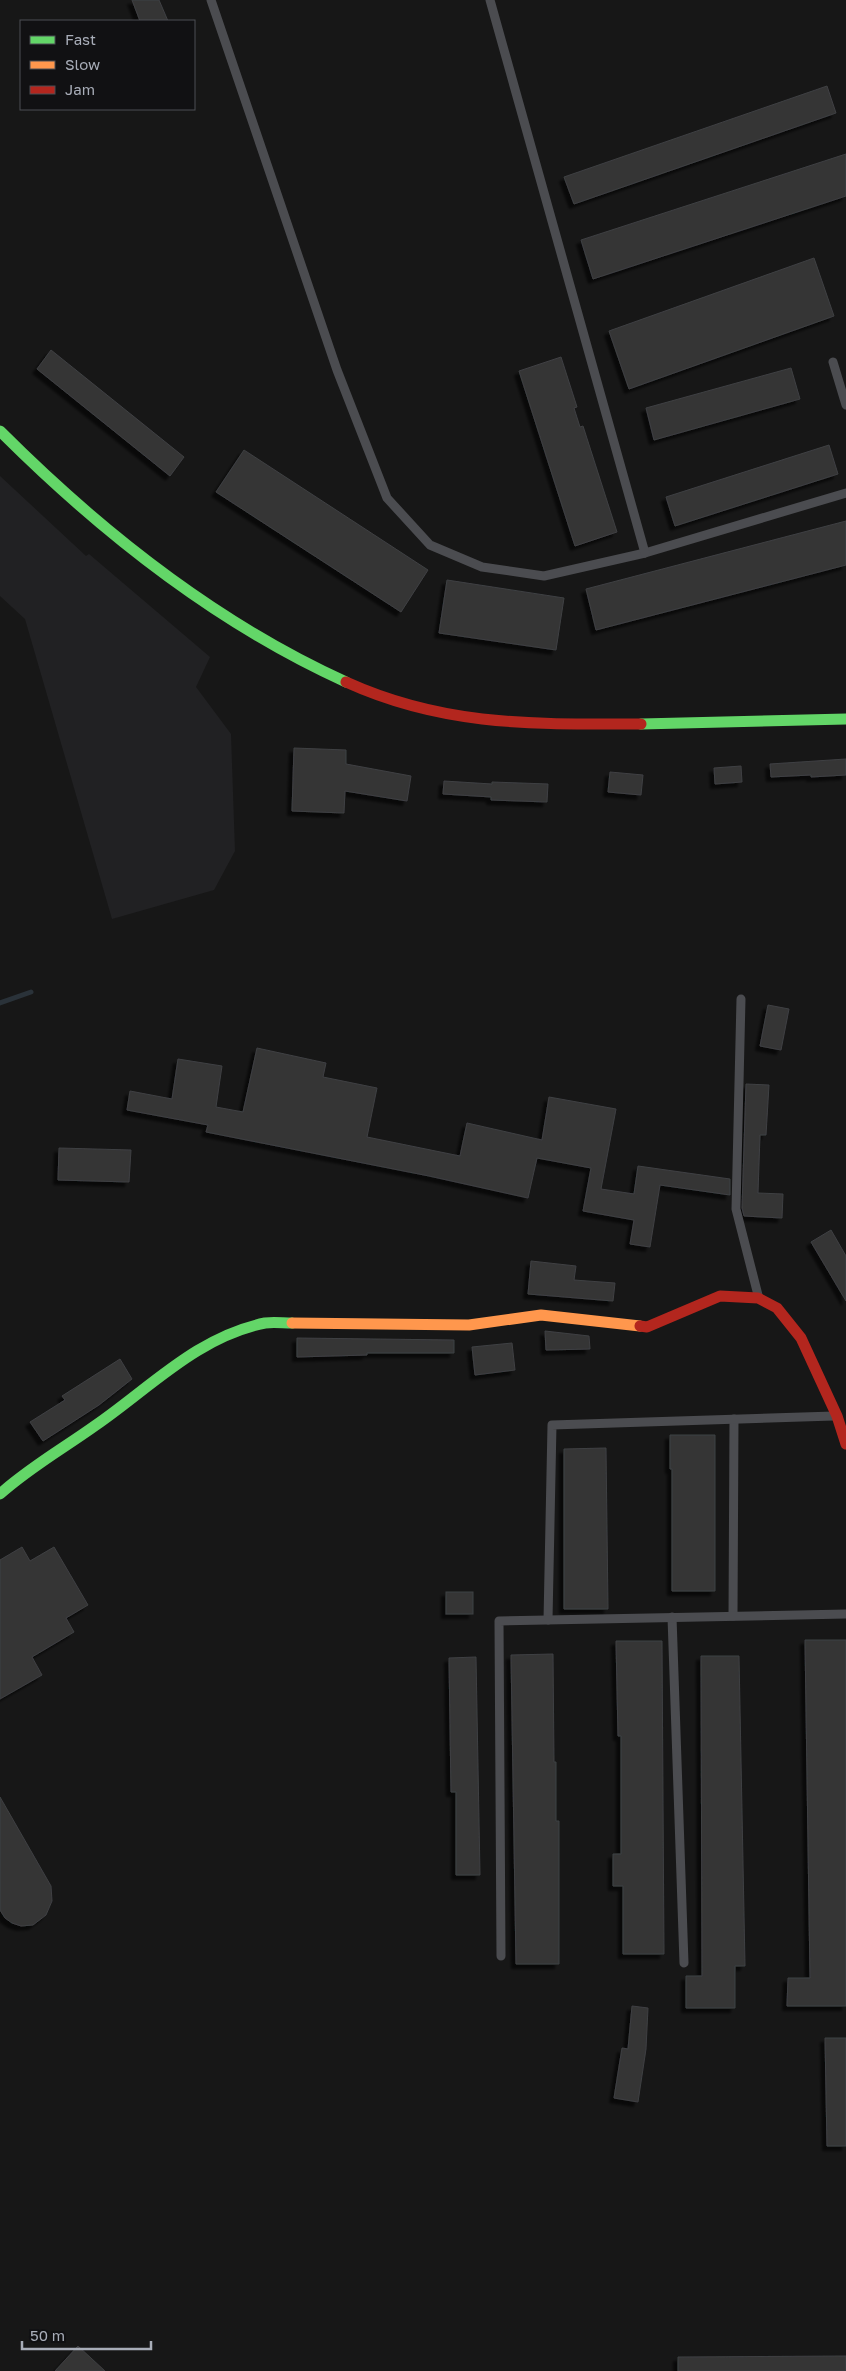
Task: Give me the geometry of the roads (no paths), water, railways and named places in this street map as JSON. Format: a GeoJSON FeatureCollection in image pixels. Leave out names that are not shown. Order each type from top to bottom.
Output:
{"type":"FeatureCollection","features":[{"type":"Feature","properties":{"kind":"street"},"geometry":{"type":"LineString","coordinates":[[0,431],[69,498],[144,558],[223,614],[295,659],[373,695],[448,715],[516,723],[661,726],[846,719]]}},
{"type":"Feature","properties":{"kind":"street"},"geometry":{"type":"LineString","coordinates":[[0,1494],[23,1474],[97,1425],[173,1366],[215,1338],[266,1323],[469,1325],[541,1315],[647,1326],[720,1296],[758,1298],[777,1308],[801,1338],[837,1416],[846,1444]]}},
{"type":"Feature","properties":{"kind":"lane"},"geometry":{"type":"LineString","coordinates":[[211,0],[337,370],[388,498],[430,545],[482,567],[544,576],[645,553],[846,493]]}},
{"type":"Feature","properties":{"kind":"lane"},"geometry":{"type":"LineString","coordinates":[[490,0],[645,553]]}},
{"type":"Feature","properties":{"kind":"lane"},"geometry":{"type":"LineString","coordinates":[[833,362],[846,406]]}},
{"type":"Feature","properties":{"kind":"lane"},"geometry":{"type":"LineString","coordinates":[[741,1000],[736,1209],[758,1298]]}},
{"type":"Feature","properties":{"kind":"lane"},"geometry":{"type":"LineString","coordinates":[[548,1620],[552,1425],[837,1416]]}},
{"type":"Feature","properties":{"kind":"lane"},"geometry":{"type":"LineString","coordinates":[[733,1616],[734,1419]]}},
{"type":"Feature","properties":{"kind":"lane"},"geometry":{"type":"LineString","coordinates":[[501,1956],[499,1621],[846,1614]]}},
{"type":"Feature","properties":{"kind":"lane"},"geometry":{"type":"LineString","coordinates":[[672,1617],[684,1962]]}},
{"type":"Feature","properties":{"kind":"waterway"},"geometry":{"type":"LineString","coordinates":[[0,1003],[31,992]]}}]}
